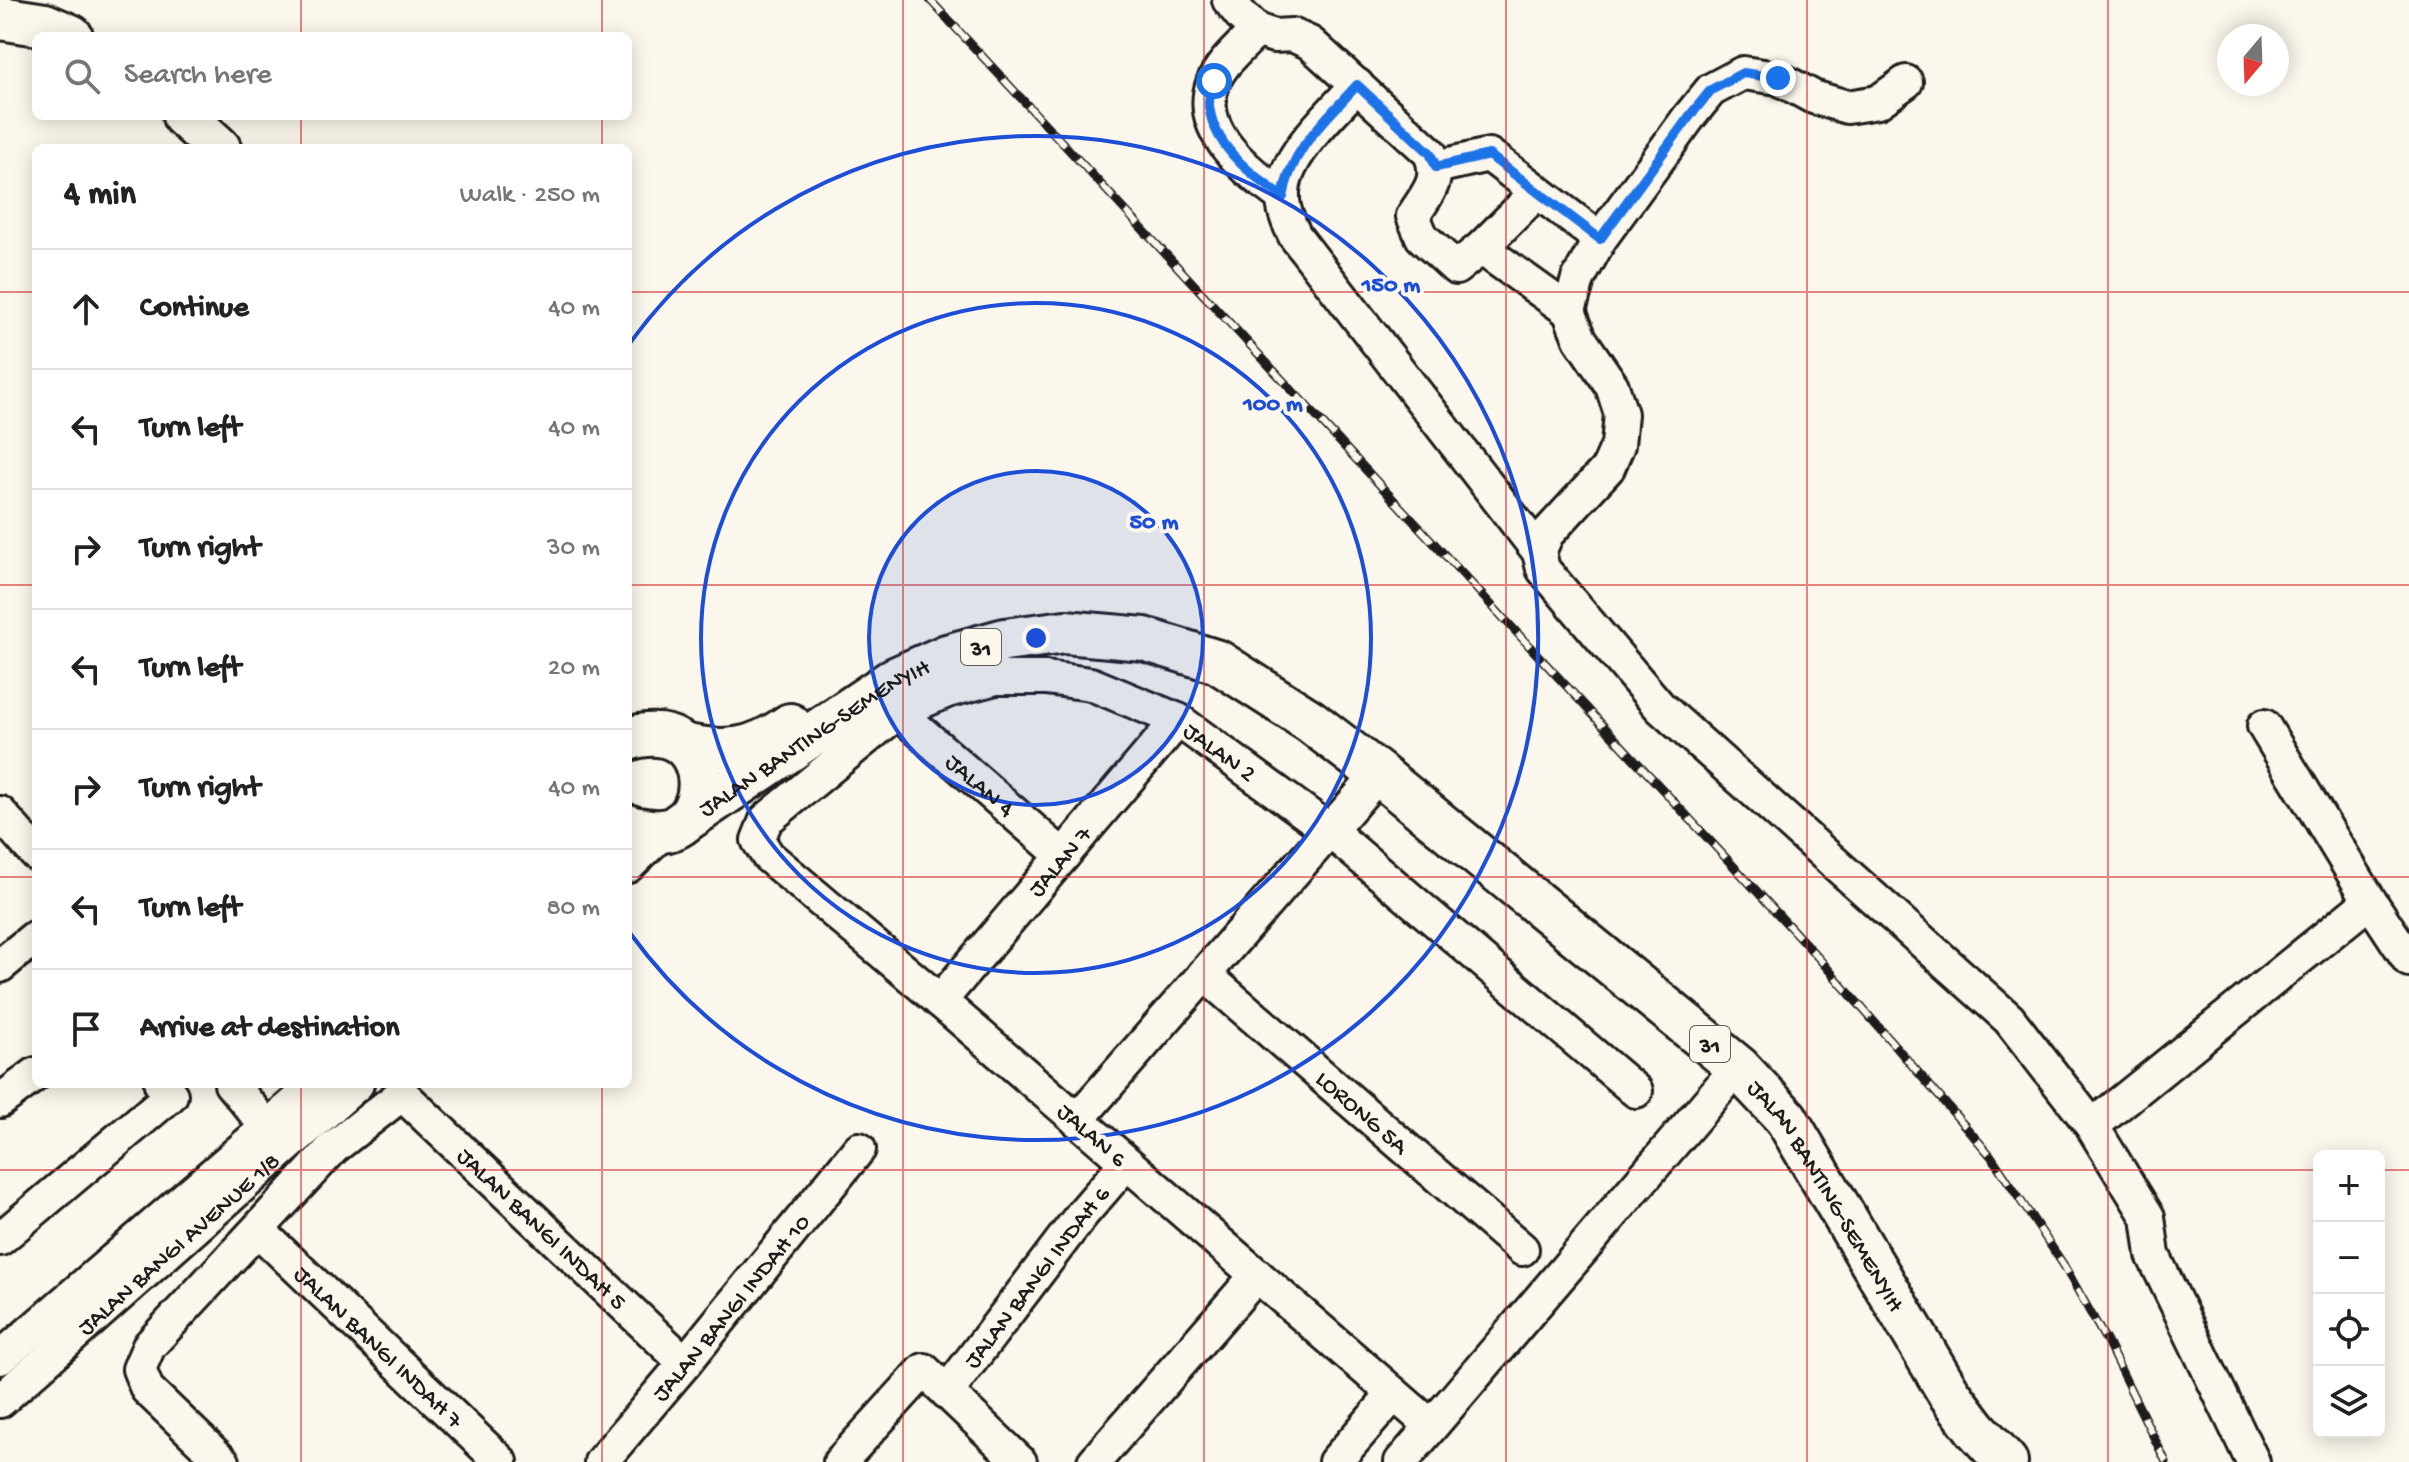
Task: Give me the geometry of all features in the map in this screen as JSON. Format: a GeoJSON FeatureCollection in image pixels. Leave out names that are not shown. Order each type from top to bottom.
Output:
{"type":"FeatureCollection","features":[{"type":"Feature","properties":{"kind":"main road"},"geometry":{"type":"LineString","coordinates":[[0,18],[45,25],[62,32]]}},
{"type":"Feature","properties":{"kind":"main road"},"geometry":{"type":"LineString","coordinates":[[188,120],[215,144]]}},
{"type":"Feature","properties":{"kind":"main road","name":"JALAN BANTING-SEMENYIH"},"geometry":{"type":"LineString","coordinates":[[632,713],[658,740],[708,751],[731,751],[781,732],[884,659],[936,634],[998,617],[1077,611],[1167,625],[1238,655],[1310,721]]}},
{"type":"Feature","properties":{"kind":"main road","name":"JALAN BANTING-SEMENYIH"},"geometry":{"type":"LineString","coordinates":[[657,827],[895,679],[947,656],[1005,640],[1065,632],[1144,639],[1218,662],[1310,721],[1379,774],[1738,1067],[1786,1118],[1949,1393],[2006,1462]]}},
{"type":"Feature","properties":{"kind":"main road"},"geometry":{"type":"LineString","coordinates":[[657,827],[695,807],[701,785],[697,763],[658,740]]}},
{"type":"Feature","properties":{"kind":"street"},"geometry":{"type":"LineString","coordinates":[[1229,0],[1257,30],[1274,36],[1292,35],[1310,43],[1430,153],[1436,167],[1433,184],[1413,216],[1422,237],[1456,268],[1481,248],[1537,192]]}},
{"type":"Feature","properties":{"kind":"street"},"geometry":{"type":"LineString","coordinates":[[1257,30],[1223,66],[1214,81],[1209,98],[1210,113],[1238,162],[1283,197]]}},
{"type":"Feature","properties":{"kind":"street"},"geometry":{"type":"LineString","coordinates":[[1569,311],[1578,279],[1600,239],[1711,90],[1743,73],[1778,78],[1813,97],[1847,107],[1878,102],[1906,82]]}},
{"type":"Feature","properties":{"kind":"street"},"geometry":{"type":"LineString","coordinates":[[1357,85],[1298,152],[1287,175],[1283,197],[1295,236],[1539,552],[1543,569],[1660,707],[2009,1019],[2092,1126],[2148,1217],[2153,1255],[2253,1462]]}},
{"type":"Feature","properties":{"kind":"street"},"geometry":{"type":"LineString","coordinates":[[1436,167],[1489,155],[1600,239]]}},
{"type":"Feature","properties":{"kind":"street"},"geometry":{"type":"LineString","coordinates":[[1481,248],[1569,311],[1580,339],[1612,386],[1621,414],[1618,445],[1608,468],[1547,534],[1539,552]]}},
{"type":"Feature","properties":{"kind":"street","name":"JALAN 2"},"geometry":{"type":"LineString","coordinates":[[758,840],[766,820],[898,712],[947,691],[996,678],[1046,678],[1091,684],[1178,720],[1329,830],[1636,1091]]}},
{"type":"Feature","properties":{"kind":"street","name":"JALAN 4"},"geometry":{"type":"LineString","coordinates":[[898,712],[1063,856]]}},
{"type":"Feature","properties":{"kind":"street","name":"JALAN 7"},"geometry":{"type":"LineString","coordinates":[[940,1001],[1178,720]]}},
{"type":"Feature","properties":{"kind":"street"},"geometry":{"type":"LineString","coordinates":[[2264,726],[2409,960]]}},
{"type":"Feature","properties":{"kind":"street"},"geometry":{"type":"LineString","coordinates":[[1077,1120],[1379,774]]}},
{"type":"Feature","properties":{"kind":"street"},"geometry":{"type":"LineString","coordinates":[[0,813],[32,849]]}},
{"type":"Feature","properties":{"kind":"street"},"geometry":{"type":"LineString","coordinates":[[632,861],[657,827]]}},
{"type":"Feature","properties":{"kind":"street","name":"JALAN 6"},"geometry":{"type":"LineString","coordinates":[[758,840],[768,856],[1430,1425]]}},
{"type":"Feature","properties":{"kind":"street"},"geometry":{"type":"LineString","coordinates":[[2092,1126],[2370,901]]}},
{"type":"Feature","properties":{"kind":"street"},"geometry":{"type":"LineString","coordinates":[[0,966],[32,940]]}},
{"type":"Feature","properties":{"kind":"street","name":"LORONG 5A"},"geometry":{"type":"LineString","coordinates":[[1204,974],[1522,1249]]}},
{"type":"Feature","properties":{"kind":"street"},"geometry":{"type":"LineString","coordinates":[[1401,1462],[1738,1067]]}},
{"type":"Feature","properties":{"kind":"street"},"geometry":{"type":"LineString","coordinates":[[0,1101],[32,1077]]}},
{"type":"Feature","properties":{"kind":"street"},"geometry":{"type":"LineString","coordinates":[[234,1088],[276,1137]]}},
{"type":"Feature","properties":{"kind":"street","name":"JALAN BANGI AVENUE 1/8"},"geometry":{"type":"LineString","coordinates":[[0,1401],[276,1137],[314,1088]]}},
{"type":"Feature","properties":{"kind":"street","name":"JALAN BANGI AVENUE 1/8"},"geometry":{"type":"LineString","coordinates":[[0,1358],[276,1137],[351,1088]]}},
{"type":"Feature","properties":{"kind":"street"},"geometry":{"type":"LineString","coordinates":[[0,1239],[166,1090]]}},
{"type":"Feature","properties":{"kind":"street","name":"JALAN BANGI INDAH 5"},"geometry":{"type":"LineString","coordinates":[[258,1230],[333,1148],[402,1094],[685,1363]]}},
{"type":"Feature","properties":{"kind":"street","name":"JALAN BANGI INDAH 10"},"geometry":{"type":"LineString","coordinates":[[601,1462],[859,1149]]}},
{"type":"Feature","properties":{"kind":"street","name":"JALAN BANGI INDAH 6"},"geometry":{"type":"LineString","coordinates":[[947,1392],[1083,1213],[1126,1163]]}},
{"type":"Feature","properties":{"kind":"street"},"geometry":{"type":"LineString","coordinates":[[223,1462],[147,1389],[139,1369],[149,1346],[258,1230]]}},
{"type":"Feature","properties":{"kind":"street","name":"JALAN BANGI INDAH 7"},"geometry":{"type":"LineString","coordinates":[[258,1230],[501,1462]]}},
{"type":"Feature","properties":{"kind":"street"},"geometry":{"type":"LineString","coordinates":[[1094,1462],[1257,1275]]}},
{"type":"Feature","properties":{"kind":"street"},"geometry":{"type":"LineString","coordinates":[[840,1462],[924,1370],[1020,1462]]}},
{"type":"Feature","properties":{"kind":"street"},"geometry":{"type":"LineString","coordinates":[[1335,1462],[1394,1394]]}},
{"type":"Feature","properties":{"kind":"railway"},"geometry":{"type":"LineString","coordinates":[[930,0],[1815,954],[1991,1156],[2063,1264],[2107,1342],[2166,1462]]}},
{"type":"Feature","properties":{"kind":"route"},"geometry":{"type":"LineString","coordinates":[[1214,81],[1209,98],[1210,113],[1221,137],[1238,162],[1283,197],[1287,175],[1298,152],[1357,85],[1430,153],[1436,167],[1489,155],[1600,239],[1711,90],[1743,73],[1778,78]]}}]}
